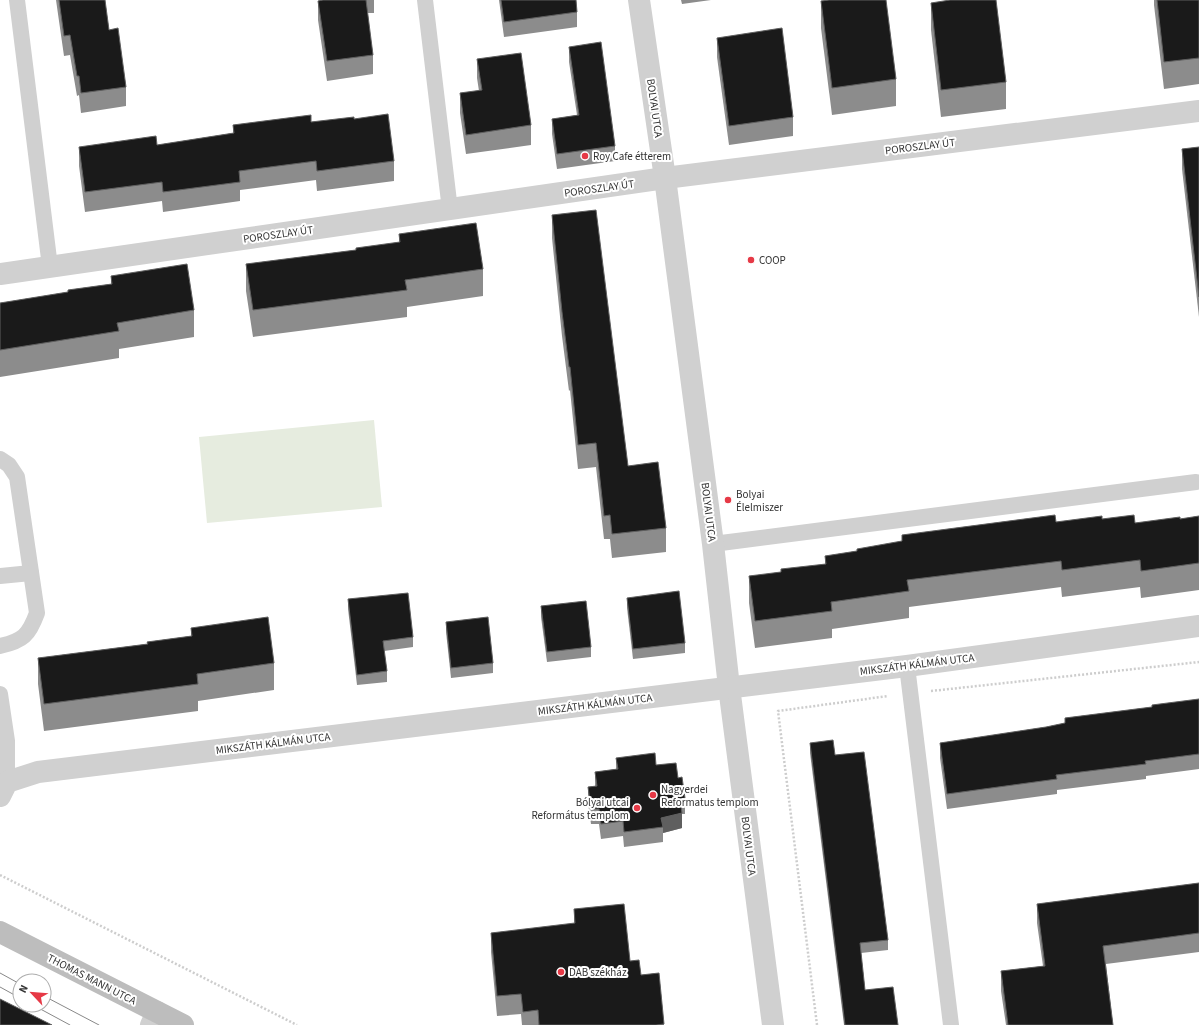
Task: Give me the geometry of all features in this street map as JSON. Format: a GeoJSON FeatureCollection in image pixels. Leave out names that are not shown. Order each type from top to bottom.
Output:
{"type":"FeatureCollection","features":[{"type":"Feature","properties":{"kind":"street","name":"BOLYAI UTCA"},"geometry":{"type":"LineString","coordinates":[[639,0],[665,178],[713,544],[729,687],[773,1025]]}},
{"type":"Feature","properties":{"kind":"street","name":"POROSZLAY ÚT"},"geometry":{"type":"LineString","coordinates":[[0,274],[665,178],[1199,111]]}},
{"type":"Feature","properties":{"kind":"street","name":"MIKSZÁTH KÁLMÁN UTCA"},"geometry":{"type":"LineString","coordinates":[[4,789],[38,772],[907,666],[1199,626]]}},
{"type":"Feature","properties":{"kind":"street","name":"THOMAS MANN UTCA"},"geometry":{"type":"LineString","coordinates":[[0,932],[154,1019],[183,1025]]}},
{"type":"Feature","properties":{"kind":"lane"},"geometry":{"type":"LineString","coordinates":[[17,0],[50,267]]}},
{"type":"Feature","properties":{"kind":"lane"},"geometry":{"type":"LineString","coordinates":[[425,0],[450,210]]}},
{"type":"Feature","properties":{"kind":"lane"},"geometry":{"type":"LineString","coordinates":[[0,459],[9,465],[17,477],[37,613],[32,627],[24,637],[14,643],[0,646]]}},
{"type":"Feature","properties":{"kind":"lane"},"geometry":{"type":"LineString","coordinates":[[713,544],[1196,482]]}},
{"type":"Feature","properties":{"kind":"lane"},"geometry":{"type":"LineString","coordinates":[[0,576],[31,574]]}},
{"type":"Feature","properties":{"kind":"lane"},"geometry":{"type":"LineString","coordinates":[[907,666],[951,1025]]}},
{"type":"Feature","properties":{"kind":"lane"},"geometry":{"type":"LineString","coordinates":[[0,694],[4,742],[4,789]]}},
{"type":"Feature","properties":{"kind":"path"},"geometry":{"type":"LineString","coordinates":[[817,1025],[778,711],[910,694],[1199,662]]}},
{"type":"Feature","properties":{"kind":"path"},"geometry":{"type":"LineString","coordinates":[[0,875],[297,1025]]}},
{"type":"Feature","properties":{"kind":"shaded area"},"geometry":{"type":"Polygon","coordinates":[[[374,420],[382,507],[207,523],[199,437],[374,420]]]}},
{"type":"Feature","properties":{"kind":"building"},"geometry":{"type":"Polygon","coordinates":[[[59,0],[105,0],[109,30],[118,28],[126,87],[81,93],[79,76],[77,76],[70,35],[64,36],[59,0]]]}},
{"type":"Feature","properties":{"kind":"building"},"geometry":{"type":"Polygon","coordinates":[[[366,0],[373,55],[327,61],[318,1],[366,0]]]}},
{"type":"Feature","properties":{"kind":"building"},"geometry":{"type":"Polygon","coordinates":[[[501,0],[576,0],[577,12],[504,22],[501,0]]]}},
{"type":"Feature","properties":{"kind":"building"},"geometry":{"type":"Polygon","coordinates":[[[886,0],[896,79],[832,88],[821,1],[886,0]]]}},
{"type":"Feature","properties":{"kind":"building"},"geometry":{"type":"Polygon","coordinates":[[[950,0],[996,0],[1006,82],[941,90],[931,3],[950,0]]]}},
{"type":"Feature","properties":{"kind":"building"},"geometry":{"type":"Polygon","coordinates":[[[1157,0],[1199,0],[1199,58],[1164,62],[1157,0]]]}},
{"type":"Feature","properties":{"kind":"building"},"geometry":{"type":"Polygon","coordinates":[[[782,28],[793,117],[729,126],[717,38],[782,28]]]}},
{"type":"Feature","properties":{"kind":"building"},"geometry":{"type":"Polygon","coordinates":[[[601,42],[615,146],[557,154],[552,119],[579,115],[569,47],[601,42]]]}},
{"type":"Feature","properties":{"kind":"building"},"geometry":{"type":"Polygon","coordinates":[[[521,53],[531,125],[466,135],[460,93],[482,90],[477,59],[521,53]]]}},
{"type":"Feature","properties":{"kind":"building"},"geometry":{"type":"Polygon","coordinates":[[[388,114],[394,161],[317,171],[316,161],[239,171],[240,182],[163,192],[162,182],[85,192],[79,147],[156,136],[157,145],[234,133],[233,125],[311,115],[311,122],[354,117],[354,119],[388,114]]]}},
{"type":"Feature","properties":{"kind":"building"},"geometry":{"type":"Polygon","coordinates":[[[1199,147],[1199,297],[1182,149],[1199,147]]]}},
{"type":"Feature","properties":{"kind":"building"},"geometry":{"type":"Polygon","coordinates":[[[596,210],[628,466],[658,462],[666,528],[612,534],[610,515],[604,516],[596,443],[578,445],[552,215],[596,210]]]}},
{"type":"Feature","properties":{"kind":"building"},"geometry":{"type":"Polygon","coordinates":[[[476,223],[483,269],[405,280],[407,290],[253,310],[246,264],[356,250],[356,248],[400,242],[399,234],[476,223]]]}},
{"type":"Feature","properties":{"kind":"building"},"geometry":{"type":"Polygon","coordinates":[[[187,264],[194,310],[117,323],[119,331],[0,350],[0,303],[68,292],[68,290],[112,284],[111,276],[187,264]]]}},
{"type":"Feature","properties":{"kind":"building"},"geometry":{"type":"Polygon","coordinates":[[[1055,515],[1056,522],[1102,516],[1102,519],[1134,515],[1135,523],[1199,516],[1199,563],[1141,571],[1140,560],[1062,570],[1061,561],[907,580],[909,591],[831,602],[832,611],[755,621],[749,576],[781,572],[781,569],[826,564],[825,556],[857,551],[857,549],[902,541],[902,535],[1055,515]]]}},
{"type":"Feature","properties":{"kind":"building"},"geometry":{"type":"Polygon","coordinates":[[[679,591],[685,643],[633,649],[627,598],[679,591]]]}},
{"type":"Feature","properties":{"kind":"building"},"geometry":{"type":"Polygon","coordinates":[[[408,593],[413,637],[383,641],[387,671],[357,675],[348,599],[408,593]]]}},
{"type":"Feature","properties":{"kind":"building"},"geometry":{"type":"Polygon","coordinates":[[[586,601],[591,647],[547,652],[541,606],[586,601]]]}},
{"type":"Feature","properties":{"kind":"building"},"geometry":{"type":"Polygon","coordinates":[[[268,617],[274,663],[197,674],[198,684],[44,704],[38,658],[148,644],[147,642],[192,636],[191,628],[268,617]]]}},
{"type":"Feature","properties":{"kind":"building"},"geometry":{"type":"Polygon","coordinates":[[[488,617],[493,663],[451,668],[446,622],[488,617]]]}},
{"type":"Feature","properties":{"kind":"building"},"geometry":{"type":"Polygon","coordinates":[[[1199,699],[1199,754],[1145,761],[1146,764],[1056,775],[1057,779],[947,794],[940,743],[1046,727],[1065,723],[1065,718],[1152,707],[1152,705],[1199,699]]]}},
{"type":"Feature","properties":{"kind":"building"},"geometry":{"type":"Polygon","coordinates":[[[833,740],[835,755],[864,752],[888,940],[860,943],[865,990],[893,987],[898,1025],[845,1025],[810,743],[833,740]]]}},
{"type":"Feature","properties":{"kind":"building","name":"Bólyai utcai Református templom"},"geometry":{"type":"Polygon","coordinates":[[[655,753],[656,765],[676,763],[678,778],[682,777],[685,798],[680,799],[682,813],[661,818],[663,827],[624,832],[623,821],[601,824],[599,809],[591,809],[588,787],[597,786],[595,772],[618,769],[616,758],[655,753]]]}},
{"type":"Feature","properties":{"kind":"building"},"geometry":{"type":"Polygon","coordinates":[[[1199,883],[1199,933],[1103,946],[1113,1025],[1008,1025],[1001,971],[1045,966],[1037,904],[1199,883]]]}},
{"type":"Feature","properties":{"kind":"building","name":"DAB székház"},"geometry":{"type":"Polygon","coordinates":[[[624,904],[630,961],[639,960],[641,975],[659,973],[664,1024],[539,1025],[538,1010],[523,1012],[521,994],[497,996],[491,933],[575,923],[574,909],[624,904]]]}},
{"type":"Feature","properties":{"kind":"building"},"geometry":{"type":"Polygon","coordinates":[[[0,999],[12,1005],[12,1013],[28,1013],[52,1025],[0,1025],[0,999]]]}},
{"type":"Feature","properties":{"kind":"tram line"},"geometry":{"type":"LineString","coordinates":[[0,973],[12,980]]}},
{"type":"Feature","properties":{"kind":"tram line"},"geometry":{"type":"LineString","coordinates":[[0,987],[12,994]]}},
{"type":"Feature","properties":{"kind":"tram line"},"geometry":{"type":"LineString","coordinates":[[52,1000],[99,1025]]}},
{"type":"Feature","properties":{"kind":"tram line"},"geometry":{"type":"LineString","coordinates":[[48,1013],[70,1025]]}},
{"type":"Feature","properties":{"kind":"place","name":"Roy Cafe étterem"},"geometry":{"type":"Point","coordinates":[585,156]}},
{"type":"Feature","properties":{"kind":"place","name":"COOP"},"geometry":{"type":"Point","coordinates":[751,260]}},
{"type":"Feature","properties":{"kind":"place","name":"Bolyai Élelmiszer"},"geometry":{"type":"Point","coordinates":[728,500]}},
{"type":"Feature","properties":{"kind":"place","name":"Nagyerdei Reformatus templom"},"geometry":{"type":"Point","coordinates":[653,795]}},
{"type":"Feature","properties":{"kind":"place","name":"Bólyai utcai Református templom"},"geometry":{"type":"Point","coordinates":[637,808]}},
{"type":"Feature","properties":{"kind":"place","name":"DAB székház"},"geometry":{"type":"Point","coordinates":[561,972]}}]}
